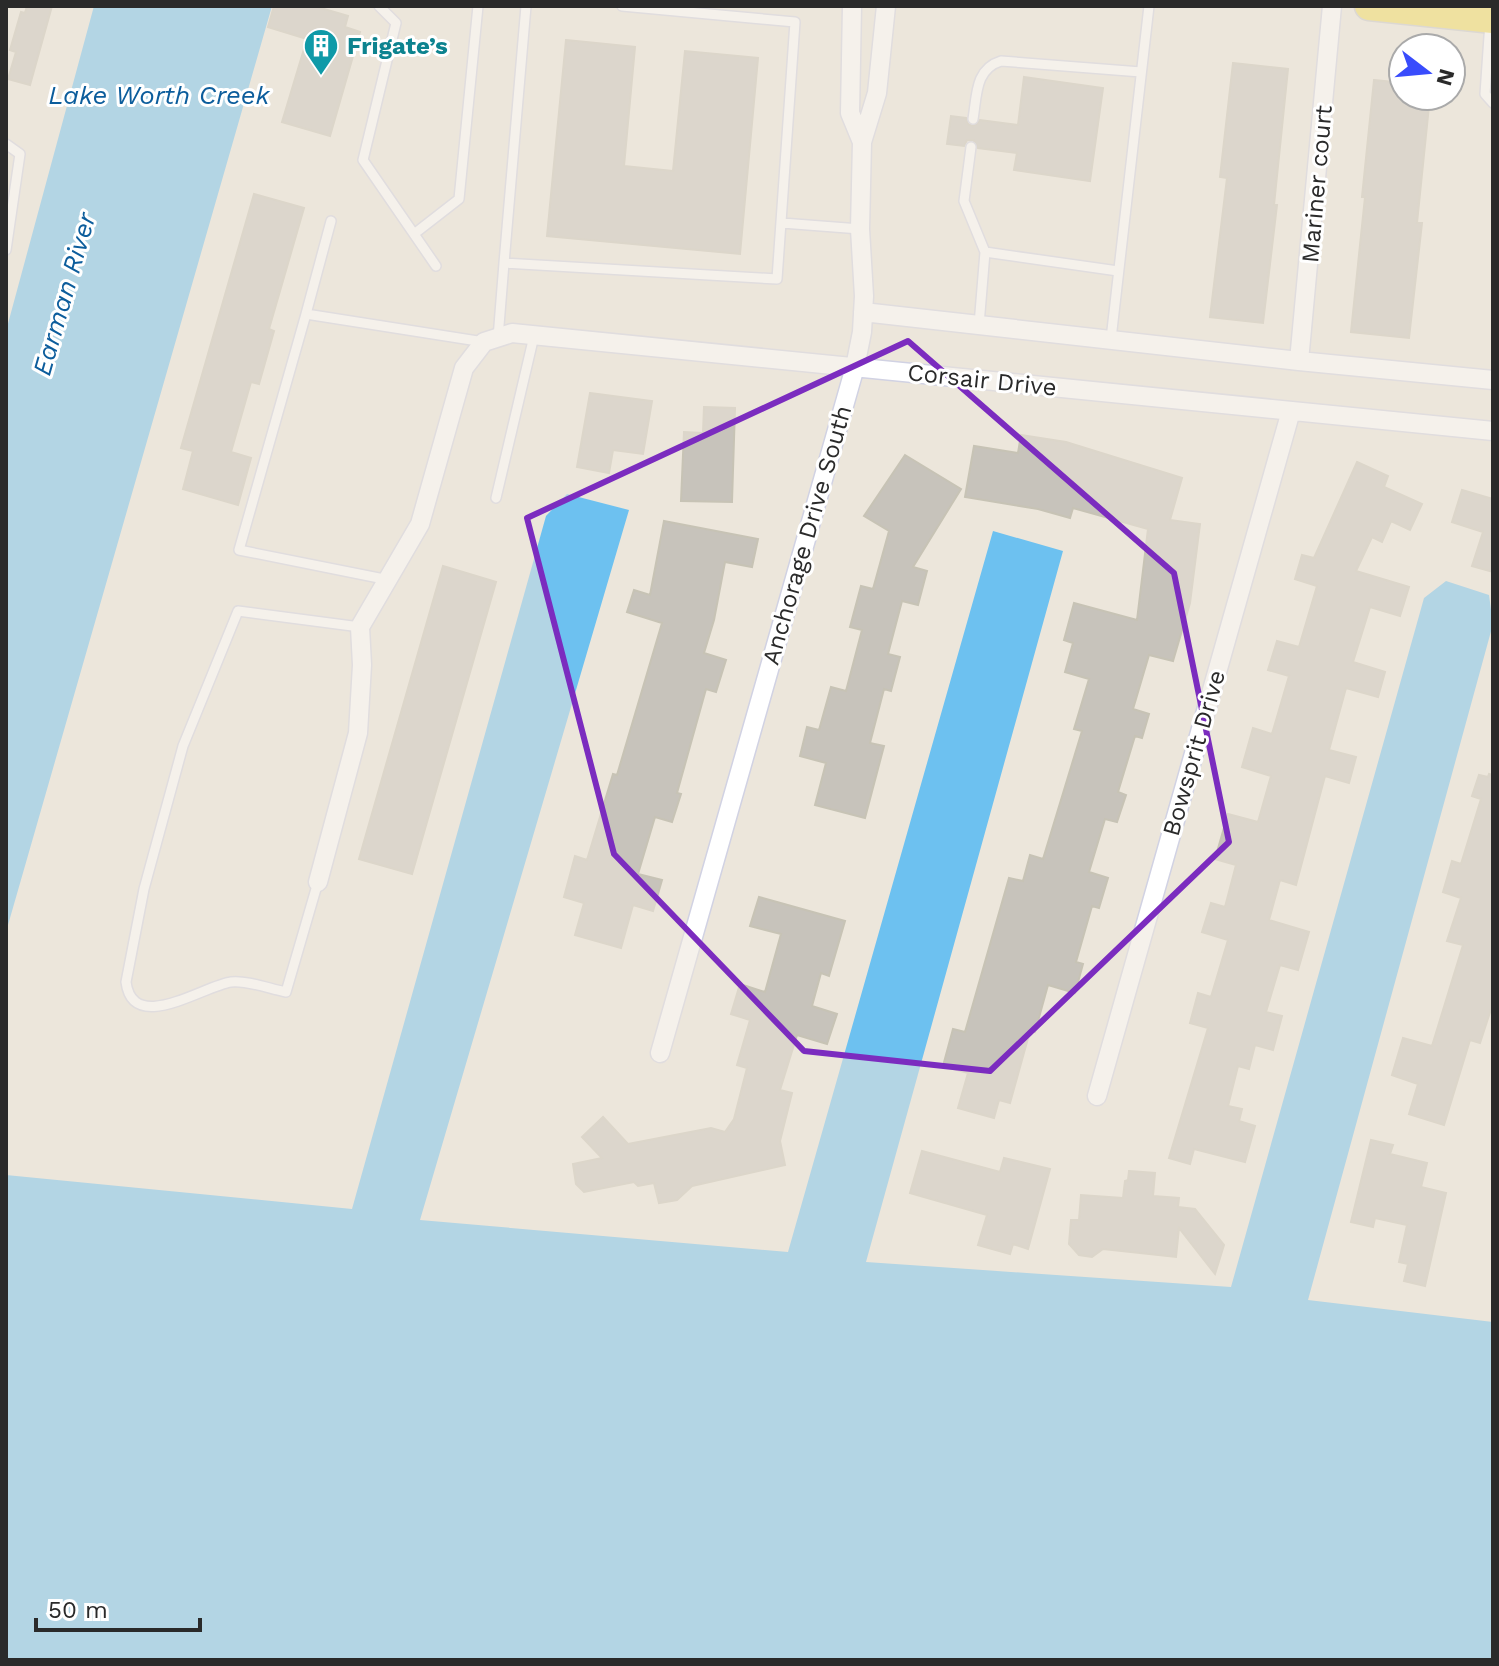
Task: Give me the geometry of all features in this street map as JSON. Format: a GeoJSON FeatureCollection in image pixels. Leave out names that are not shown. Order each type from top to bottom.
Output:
{"type":"FeatureCollection","features":[{"type":"Feature","properties":{"kind":"main road"},"geometry":{"type":"LineString","coordinates":[[1369,6],[1491,14]]}},
{"type":"Feature","properties":{"kind":"street","name":"Anchorage Drive South"},"geometry":{"type":"LineString","coordinates":[[660,1053],[855,367],[863,312],[860,229],[862,142],[850,113],[852,6]]}},
{"type":"Feature","properties":{"kind":"street"},"geometry":{"type":"LineString","coordinates":[[862,142],[877,93],[886,6]]}},
{"type":"Feature","properties":{"kind":"street","name":"Mariner court"},"geometry":{"type":"LineString","coordinates":[[1299,361],[1332,6]]}},
{"type":"Feature","properties":{"kind":"street"},"geometry":{"type":"LineString","coordinates":[[863,312],[1493,380]]}},
{"type":"Feature","properties":{"kind":"street","name":"Corsair Drive"},"geometry":{"type":"LineString","coordinates":[[486,344],[512,333],[1493,431]]}},
{"type":"Feature","properties":{"kind":"street"},"geometry":{"type":"LineString","coordinates":[[318,882],[358,733],[362,665],[360,627],[420,524],[464,368],[486,344]]}},
{"type":"Feature","properties":{"kind":"street","name":"Bowsprit Drive"},"geometry":{"type":"LineString","coordinates":[[1097,1096],[1291,411]]}},
{"type":"Feature","properties":{"kind":"lane"},"geometry":{"type":"LineString","coordinates":[[379,6],[396,23],[363,160],[436,266]]}},
{"type":"Feature","properties":{"kind":"lane"},"geometry":{"type":"LineString","coordinates":[[414,234],[459,199],[478,6]]}},
{"type":"Feature","properties":{"kind":"lane"},"geometry":{"type":"LineString","coordinates":[[306,314],[486,344],[504,263],[526,6]]}},
{"type":"Feature","properties":{"kind":"lane"},"geometry":{"type":"LineString","coordinates":[[504,263],[777,279],[795,22],[622,6]]}},
{"type":"Feature","properties":{"kind":"lane"},"geometry":{"type":"LineString","coordinates":[[1111,339],[1149,6]]}},
{"type":"Feature","properties":{"kind":"lane"},"geometry":{"type":"LineString","coordinates":[[1491,14],[1485,94],[1493,103]]}},
{"type":"Feature","properties":{"kind":"lane"},"geometry":{"type":"LineString","coordinates":[[973,119],[979,80],[984,70],[1001,61],[1141,72]]}},
{"type":"Feature","properties":{"kind":"lane"},"geometry":{"type":"LineString","coordinates":[[6,144],[20,154],[6,250]]}},
{"type":"Feature","properties":{"kind":"lane"},"geometry":{"type":"LineString","coordinates":[[971,147],[964,201],[985,252],[979,325]]}},
{"type":"Feature","properties":{"kind":"lane"},"geometry":{"type":"LineString","coordinates":[[331,221],[239,550],[389,580]]}},
{"type":"Feature","properties":{"kind":"lane"},"geometry":{"type":"LineString","coordinates":[[782,223],[860,229]]}},
{"type":"Feature","properties":{"kind":"lane"},"geometry":{"type":"LineString","coordinates":[[985,252],[1118,271]]}},
{"type":"Feature","properties":{"kind":"lane"},"geometry":{"type":"LineString","coordinates":[[496,498],[534,336]]}},
{"type":"Feature","properties":{"kind":"lane"},"geometry":{"type":"LineString","coordinates":[[318,882],[286,992],[233,981],[159,1008],[133,1001],[127,994],[126,982],[144,889],[183,746],[238,611],[360,627]]}},
{"type":"Feature","properties":{"kind":"highlighted area"},"geometry":{"type":"Polygon","coordinates":[[[908,341],[1174,573],[1229,842],[990,1071],[804,1051],[614,854],[527,518],[908,341]]]}},
{"type":"Feature","properties":{"kind":"water","name":"Lake Worth Creek"},"geometry":{"type":"Polygon","coordinates":[[[94,6],[272,6],[6,932],[6,331],[94,6]]]}},
{"type":"Feature","properties":{"kind":"water"},"geometry":{"type":"Polygon","coordinates":[[[567,494],[629,510],[420,1220],[788,1252],[993,531],[1063,551],[866,1262],[1231,1287],[1424,598],[1446,581],[1489,595],[1493,624],[1308,1300],[1493,1322],[1493,1660],[6,1660],[6,1175],[352,1209],[546,516],[567,494]]]}},
{"type":"Feature","properties":{"kind":"building"},"geometry":{"type":"Polygon","coordinates":[[[27,6],[52,6],[30,85],[8,79],[16,52],[10,50],[21,12],[25,13],[27,6]]]}},
{"type":"Feature","properties":{"kind":"building","name":"Frigate’s"},"geometry":{"type":"Polygon","coordinates":[[[274,6],[314,6],[348,16],[345,27],[360,32],[330,136],[282,122],[307,39],[268,27],[274,6]]]}},
{"type":"Feature","properties":{"kind":"building"},"geometry":{"type":"Polygon","coordinates":[[[566,40],[635,47],[624,166],[673,171],[685,51],[758,58],[740,254],[547,236],[566,40]]]}},
{"type":"Feature","properties":{"kind":"building"},"geometry":{"type":"Polygon","coordinates":[[[1233,63],[1288,69],[1263,323],[1210,317],[1227,178],[1220,177],[1233,63]]]}},
{"type":"Feature","properties":{"kind":"building"},"geometry":{"type":"Polygon","coordinates":[[[1024,77],[1103,88],[1090,181],[1014,170],[1017,153],[978,148],[973,140],[967,140],[964,146],[947,144],[951,116],[966,118],[968,124],[973,126],[980,120],[1018,125],[1024,77]]]}},
{"type":"Feature","properties":{"kind":"building"},"geometry":{"type":"Polygon","coordinates":[[[1374,80],[1387,81],[1387,112],[1428,112],[1417,223],[1422,223],[1409,338],[1351,332],[1365,197],[1362,197],[1374,80]]]}},
{"type":"Feature","properties":{"kind":"building"},"geometry":{"type":"Polygon","coordinates":[[[254,194],[304,208],[269,329],[274,331],[259,384],[251,382],[231,452],[251,458],[238,505],[183,489],[193,451],[181,448],[254,194]]]}},
{"type":"Feature","properties":{"kind":"building"},"geometry":{"type":"Polygon","coordinates":[[[590,393],[652,401],[643,454],[613,450],[609,473],[577,467],[590,393]]]}},
{"type":"Feature","properties":{"kind":"building"},"geometry":{"type":"Polygon","coordinates":[[[704,407],[735,408],[732,502],[681,501],[684,432],[703,433],[704,407]]]}},
{"type":"Feature","properties":{"kind":"building"},"geometry":{"type":"Polygon","coordinates":[[[1021,435],[1066,442],[1182,478],[1170,520],[1200,524],[1190,603],[1173,661],[1149,655],[1133,709],[1149,714],[1142,738],[1135,736],[1118,792],[1126,795],[1117,822],[1105,819],[1089,872],[1108,878],[1099,908],[1092,906],[1076,962],[1083,964],[1075,993],[1048,985],[1035,1032],[1030,1031],[1010,1103],[999,1100],[994,1118],[958,1108],[968,1073],[943,1066],[953,1029],[965,1032],[1009,878],[1023,881],[1030,855],[1043,859],[1082,731],[1074,729],[1089,679],[1065,672],[1073,643],[1064,640],[1074,603],[1137,620],[1148,529],[1073,508],[1070,518],[1038,509],[965,497],[974,446],[1018,453],[1021,435]]]}},
{"type":"Feature","properties":{"kind":"building"},"geometry":{"type":"Polygon","coordinates":[[[905,455],[961,489],[913,567],[927,571],[918,605],[902,601],[888,654],[900,657],[891,691],[884,689],[870,743],[884,746],[865,818],[815,805],[826,763],[800,756],[807,727],[819,730],[831,687],[846,691],[862,630],[850,627],[861,586],[873,589],[889,531],[864,516],[905,455]]]}},
{"type":"Feature","properties":{"kind":"building"},"geometry":{"type":"Polygon","coordinates":[[[1357,462],[1388,476],[1384,487],[1422,504],[1410,530],[1391,521],[1382,542],[1372,537],[1356,571],[1409,587],[1400,616],[1370,607],[1353,662],[1385,672],[1378,697],[1346,688],[1329,750],[1356,757],[1349,783],[1325,776],[1296,885],[1280,880],[1269,920],[1309,932],[1298,970],[1280,965],[1266,1012],[1282,1016],[1273,1050],[1255,1045],[1249,1069],[1238,1066],[1228,1106],[1242,1109],[1239,1121],[1255,1126],[1245,1162],[1194,1149],[1190,1164],[1169,1158],[1208,1028],[1190,1023],[1198,993],[1211,997],[1228,940],[1202,932],[1211,903],[1225,907],[1236,865],[1215,859],[1228,814],[1258,822],[1271,776],[1242,767],[1253,728],[1272,734],[1289,676],[1268,670],[1277,641],[1299,647],[1317,586],[1295,579],[1302,555],[1314,558],[1357,462]]]}},
{"type":"Feature","properties":{"kind":"building"},"geometry":{"type":"Polygon","coordinates":[[[1462,490],[1493,499],[1493,572],[1472,566],[1483,532],[1452,522],[1462,490]]]}},
{"type":"Feature","properties":{"kind":"building"},"geometry":{"type":"Polygon","coordinates":[[[664,521],[758,539],[752,567],[725,562],[704,653],[726,660],[716,692],[706,689],[672,822],[655,817],[638,874],[662,880],[653,911],[633,905],[621,948],[575,935],[584,903],[564,897],[575,856],[587,860],[613,774],[617,775],[662,623],[627,612],[634,590],[650,595],[664,521]]]}},
{"type":"Feature","properties":{"kind":"building"},"geometry":{"type":"Polygon","coordinates":[[[443,566],[496,582],[412,874],[359,859],[443,566]]]}},
{"type":"Feature","properties":{"kind":"building"},"geometry":{"type":"Polygon","coordinates":[[[1489,774],[1493,775],[1493,1003],[1480,1043],[1470,1040],[1444,1125],[1409,1114],[1418,1084],[1392,1075],[1403,1038],[1432,1046],[1463,945],[1447,941],[1461,898],[1443,892],[1452,861],[1461,864],[1481,799],[1472,796],[1479,775],[1488,777],[1489,774]]]}},
{"type":"Feature","properties":{"kind":"building"},"geometry":{"type":"Polygon","coordinates":[[[759,897],[845,921],[829,976],[821,973],[812,1006],[837,1014],[827,1044],[797,1035],[780,1090],[792,1093],[780,1141],[785,1165],[692,1186],[677,1200],[659,1203],[654,1183],[638,1186],[634,1182],[584,1192],[576,1184],[573,1164],[602,1158],[582,1137],[603,1117],[628,1144],[711,1128],[725,1132],[734,1119],[747,1068],[737,1065],[750,1020],[731,1014],[740,984],[765,992],[781,934],[750,926],[759,897]]]}},
{"type":"Feature","properties":{"kind":"building"},"geometry":{"type":"Polygon","coordinates":[[[1371,1140],[1393,1145],[1390,1154],[1427,1163],[1421,1187],[1446,1193],[1425,1286],[1404,1281],[1408,1264],[1399,1262],[1407,1225],[1375,1218],[1373,1227],[1351,1222],[1371,1140]]]}},
{"type":"Feature","properties":{"kind":"building"},"geometry":{"type":"Polygon","coordinates":[[[922,1151],[1000,1172],[1004,1158],[1050,1169],[1028,1249],[1013,1244],[1010,1254],[978,1245],[987,1215],[910,1193],[922,1151]]]}},
{"type":"Feature","properties":{"kind":"building"},"geometry":{"type":"Polygon","coordinates":[[[1129,1171],[1155,1173],[1153,1196],[1179,1198],[1178,1207],[1195,1209],[1224,1245],[1215,1274],[1179,1228],[1176,1257],[1103,1249],[1092,1257],[1079,1255],[1069,1244],[1071,1220],[1079,1220],[1081,1195],[1123,1198],[1129,1171]]]}},
{"type":"Feature","properties":{"kind":"place","name":"Frigate’s"},"geometry":{"type":"Point","coordinates":[321,77]}},
{"type":"Feature","properties":{"kind":"water label","name":"Earman River"},"geometry":{"type":"Point","coordinates":[64,294]}}]}
